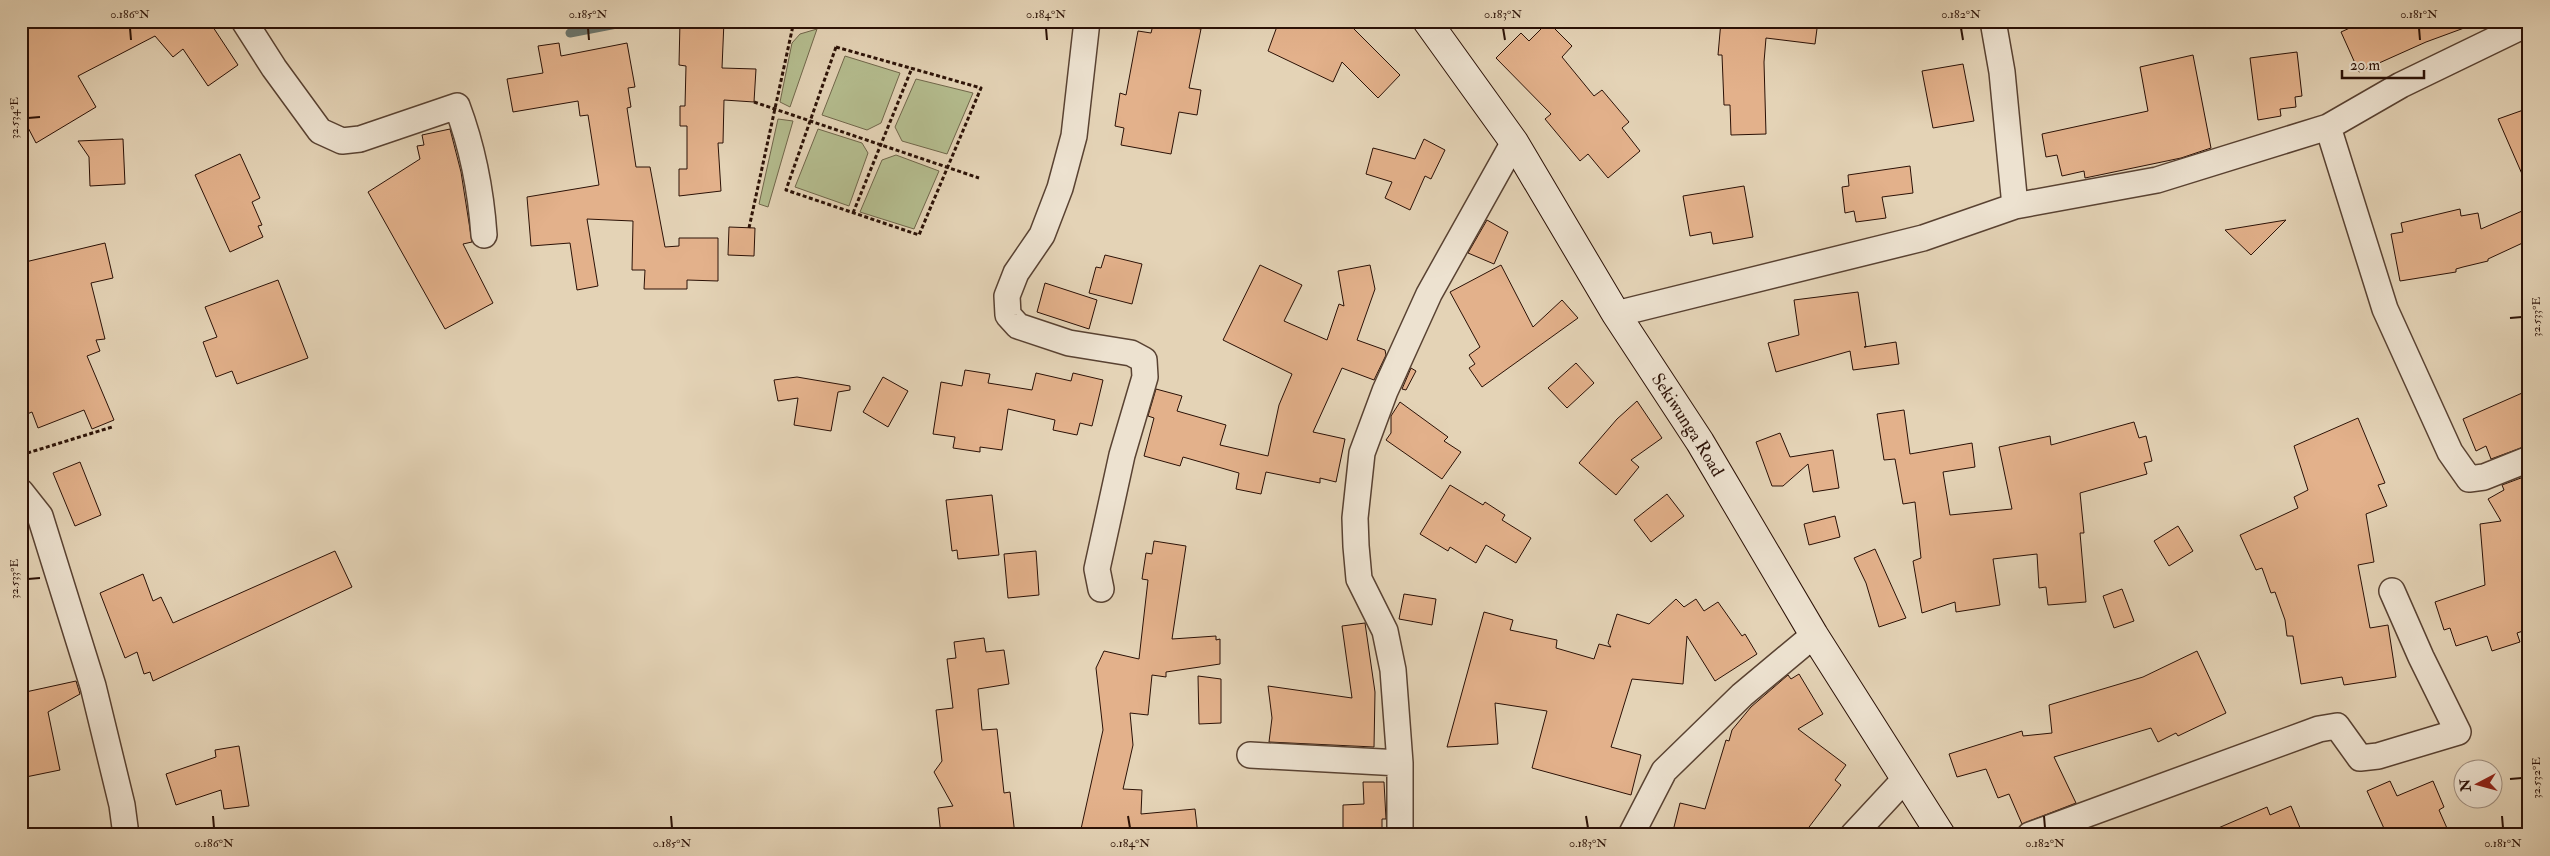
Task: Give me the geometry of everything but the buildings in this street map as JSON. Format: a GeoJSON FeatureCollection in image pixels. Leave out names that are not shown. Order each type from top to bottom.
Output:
{"type":"FeatureCollection","features":[{"type":"Feature","properties":{"kind":"main road","name":"Sekiwunga Road"},"geometry":{"type":"LineString","coordinates":[[1427,21],[1514,142],[1616,314],[1715,466],[1814,634],[1941,835]]}},
{"type":"Feature","properties":{"kind":"street"},"geometry":{"type":"LineString","coordinates":[[244,21],[274,68],[320,130],[342,141],[360,139],[457,106],[466,129],[476,177],[484,234]]}},
{"type":"Feature","properties":{"kind":"street"},"geometry":{"type":"LineString","coordinates":[[1087,21],[1074,136],[1060,188],[1042,235],[1016,273],[1007,296],[1008,315],[1018,326],[1069,343],[1130,353],[1144,360],[1145,377],[1122,455],[1096,569],[1101,589]]}},
{"type":"Feature","properties":{"kind":"street"},"geometry":{"type":"LineString","coordinates":[[1993,21],[2002,72],[2015,206]]}},
{"type":"Feature","properties":{"kind":"street"},"geometry":{"type":"LineString","coordinates":[[1616,314],[1923,238],[2015,206],[2157,180],[2328,127],[2400,85],[2529,23]]}},
{"type":"Feature","properties":{"kind":"street"},"geometry":{"type":"LineString","coordinates":[[2328,127],[2385,310],[2450,452],[2469,478],[2484,478],[2529,459]]}},
{"type":"Feature","properties":{"kind":"street"},"geometry":{"type":"LineString","coordinates":[[1400,835],[1400,763],[1393,670],[1385,631],[1360,579],[1355,518],[1362,453],[1384,391],[1429,294],[1514,142]]}},
{"type":"Feature","properties":{"kind":"street"},"geometry":{"type":"LineString","coordinates":[[21,492],[40,516],[93,686],[122,805],[126,835]]}},
{"type":"Feature","properties":{"kind":"street"},"geometry":{"type":"LineString","coordinates":[[2030,835],[2319,729],[2337,726],[2360,758],[2378,756],[2458,732],[2392,591]]}},
{"type":"Feature","properties":{"kind":"street"},"geometry":{"type":"LineString","coordinates":[[1631,835],[1664,771],[1742,695],[1814,634]]}},
{"type":"Feature","properties":{"kind":"street"},"geometry":{"type":"LineString","coordinates":[[1250,755],[1400,763]]}},
{"type":"Feature","properties":{"kind":"street"},"geometry":{"type":"LineString","coordinates":[[1853,835],[1905,779]]}},
{"type":"Feature","properties":{"kind":"path"},"geometry":{"type":"LineString","coordinates":[[749,228],[794,21]]}},
{"type":"Feature","properties":{"kind":"path"},"geometry":{"type":"LineString","coordinates":[[836,47],[981,88],[920,235],[786,190],[809,121],[836,47]]}},
{"type":"Feature","properties":{"kind":"path"},"geometry":{"type":"LineString","coordinates":[[853,213],[912,68]]}},
{"type":"Feature","properties":{"kind":"path"},"geometry":{"type":"LineString","coordinates":[[754,102],[978,178]]}},
{"type":"Feature","properties":{"kind":"path"},"geometry":{"type":"LineString","coordinates":[[21,455],[112,427]]}},
{"type":"Feature","properties":{"kind":"green space"},"geometry":{"type":"Polygon","coordinates":[[[817,29],[790,107],[780,102],[792,43],[800,34],[817,29]]]}},
{"type":"Feature","properties":{"kind":"green space"},"geometry":{"type":"Polygon","coordinates":[[[845,56],[900,73],[881,123],[867,130],[822,115],[845,56]]]}},
{"type":"Feature","properties":{"kind":"green space"},"geometry":{"type":"Polygon","coordinates":[[[916,79],[973,93],[947,154],[902,141],[895,127],[916,79]]]}},
{"type":"Feature","properties":{"kind":"green space"},"geometry":{"type":"Polygon","coordinates":[[[778,119],[793,121],[768,207],[759,204],[778,119]]]}},
{"type":"Feature","properties":{"kind":"green space"},"geometry":{"type":"Polygon","coordinates":[[[818,129],[862,143],[868,153],[849,206],[795,187],[818,129]]]}},
{"type":"Feature","properties":{"kind":"green space"},"geometry":{"type":"Polygon","coordinates":[[[896,155],[939,171],[914,229],[860,212],[882,160],[896,155]]]}},
{"type":"Feature","properties":{"kind":"waterway"},"geometry":{"type":"LineString","coordinates":[[570,33],[632,21]]}}]}
